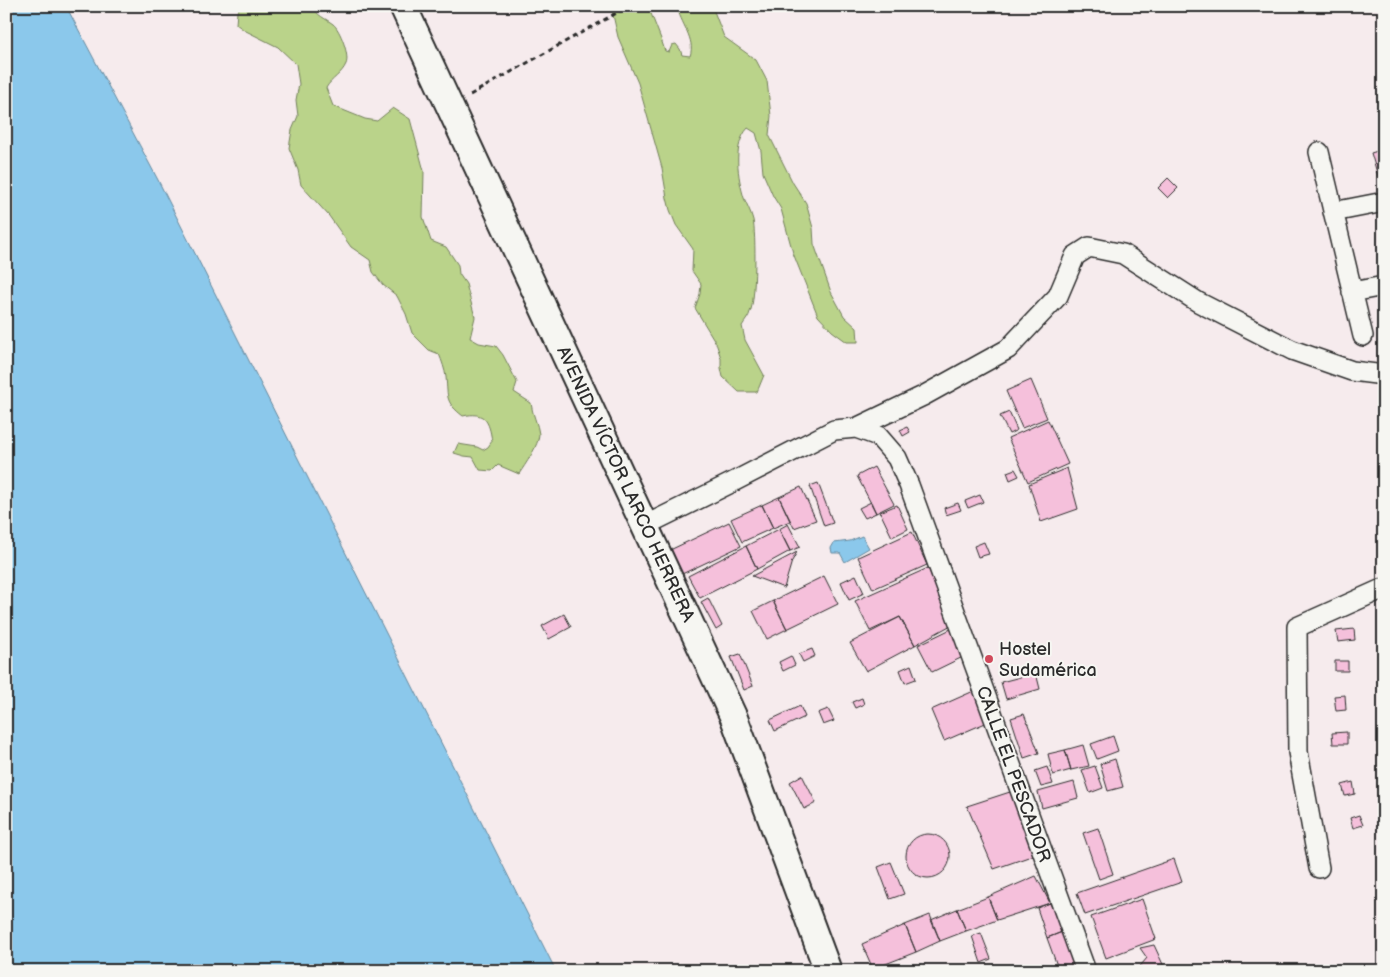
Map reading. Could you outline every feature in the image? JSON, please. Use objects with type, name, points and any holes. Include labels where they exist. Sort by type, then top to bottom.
[{"type":"main road","name":"AVENIDA VÍCTOR LARCO HERRERA","points":[[403,6],[646,525],[734,718],[828,971]]},
{"type":"street","points":[[1319,152],[1363,336]]},
{"type":"street","points":[[1333,212],[1384,202]]},
{"type":"street","points":[[646,525],[834,430],[856,428],[923,396],[1008,349],[1058,296],[1075,256],[1089,247],[1123,254],[1198,302],[1292,350],[1352,371],[1384,375]]},
{"type":"street","points":[[1352,292],[1384,286]]},
{"type":"street","name":"CALLE EL PESCADOR","points":[[856,428],[878,436],[897,458],[909,485],[1086,971]]},
{"type":"street","points":[[1319,868],[1298,752],[1297,627],[1384,588]]},
{"type":"path","points":[[450,106],[629,6]]},
{"type":"green space","points":[[241,6],[312,6],[319,15],[336,27],[347,55],[346,64],[342,71],[326,88],[333,106],[365,119],[377,121],[393,108],[410,119],[424,171],[423,217],[431,241],[446,247],[458,265],[459,274],[466,284],[475,317],[470,338],[479,343],[496,346],[503,355],[517,382],[514,392],[531,403],[539,434],[537,444],[519,474],[498,465],[492,471],[480,470],[473,457],[454,453],[458,444],[477,447],[483,450],[488,447],[492,441],[487,423],[481,416],[463,416],[453,407],[448,399],[446,374],[439,354],[429,350],[412,333],[406,314],[397,296],[383,285],[373,272],[370,260],[351,247],[329,216],[301,185],[298,170],[289,148],[292,130],[298,116],[296,100],[299,84],[296,64],[278,47],[236,24],[237,12]]},
{"type":"green space","points":[[611,6],[648,6],[665,51],[669,52],[672,45],[676,44],[682,55],[690,56],[691,43],[677,6],[712,6],[724,37],[756,60],[767,81],[771,116],[769,135],[793,183],[806,203],[813,228],[814,244],[831,292],[844,316],[857,328],[858,342],[847,342],[832,331],[818,316],[793,253],[781,209],[763,173],[761,151],[756,133],[748,128],[740,143],[738,172],[744,198],[753,220],[755,267],[752,305],[749,316],[742,326],[745,340],[764,375],[757,392],[739,392],[723,377],[721,358],[716,343],[695,308],[701,284],[692,271],[693,249],[676,225],[670,210],[662,168],[638,83],[618,37]]},
{"type":"water","points":[[6,6],[66,6],[158,180],[556,971],[6,971]]},
{"type":"water","points":[[862,536],[869,548],[845,562],[840,553],[832,553],[831,548],[834,543],[850,541]]},
{"type":"building","points":[[1384,149],[1384,174],[1378,176],[1371,153]]},
{"type":"building","points":[[1168,178],[1178,188],[1168,198],[1158,188]]},
{"type":"building","points":[[1031,380],[1047,418],[1022,428],[1006,391]]},
{"type":"building","points":[[1009,412],[1017,430],[1009,434],[1000,416]]},
{"type":"building","points":[[1048,420],[1068,464],[1028,482],[1008,438]]},
{"type":"building","points":[[907,427],[910,432],[903,436],[900,430]]},
{"type":"building","points":[[874,467],[894,504],[876,513],[857,476]]},
{"type":"building","points":[[1067,468],[1078,509],[1041,522],[1029,484]]},
{"type":"building","points":[[1015,469],[1019,476],[1010,480],[1007,472]]},
{"type":"building","points":[[818,483],[833,523],[824,526],[810,486]]},
{"type":"building","points":[[801,487],[816,520],[794,528],[779,497]]},
{"type":"building","points":[[980,495],[983,502],[968,508],[965,501]]},
{"type":"building","points":[[779,497],[790,521],[773,528],[762,505]]},
{"type":"building","points":[[871,502],[876,513],[865,518],[859,508]]},
{"type":"building","points":[[958,503],[961,510],[946,515],[944,508]]},
{"type":"building","points":[[762,505],[773,528],[742,542],[731,519]]},
{"type":"building","points":[[897,505],[908,529],[892,537],[880,512]]},
{"type":"building","points":[[729,522],[741,546],[682,574],[670,550]]},
{"type":"building","points":[[788,524],[800,547],[790,551],[779,529]]},
{"type":"building","points":[[779,529],[790,551],[757,569],[746,546]]},
{"type":"building","points":[[912,532],[927,565],[873,589],[858,557]]},
{"type":"building","points":[[984,542],[989,554],[978,557],[974,546]]},
{"type":"building","points":[[746,546],[757,569],[700,598],[688,576]]},
{"type":"building","points":[[797,552],[792,561],[784,588],[752,576]]},
{"type":"building","points":[[928,568],[953,624],[915,645],[900,617],[870,631],[855,601]]},
{"type":"building","points":[[856,575],[864,593],[849,600],[841,582]]},
{"type":"building","points":[[824,576],[838,604],[787,629],[773,601]]},
{"type":"building","points":[[708,598],[722,626],[716,630],[701,602]]},
{"type":"building","points":[[773,601],[787,629],[767,639],[753,611]]},
{"type":"building","points":[[564,614],[571,627],[549,639],[542,626]]},
{"type":"building","points":[[900,617],[915,645],[866,671],[850,643]]},
{"type":"building","points":[[955,627],[969,654],[932,672],[918,645]]},
{"type":"building","points":[[1354,629],[1355,640],[1338,642],[1336,631]]},
{"type":"building","points":[[812,649],[815,656],[803,662],[799,654]]},
{"type":"building","points":[[740,654],[753,686],[744,690],[731,657]]},
{"type":"building","points":[[791,656],[795,665],[783,671],[779,662]]},
{"type":"building","points":[[1335,661],[1348,661],[1348,671],[1335,671]]},
{"type":"building","points":[[911,665],[916,679],[905,683],[900,670]]},
{"type":"building","points":[[1036,673],[1040,689],[1006,699],[1001,682]]},
{"type":"building","points":[[976,690],[990,721],[944,741],[931,710]]},
{"type":"building","points":[[1345,695],[1346,710],[1336,711],[1334,696]]},
{"type":"building","points":[[862,698],[864,704],[855,708],[852,702]]},
{"type":"building","points":[[800,706],[805,717],[775,731],[770,720]]},
{"type":"building","points":[[828,709],[834,721],[823,725],[818,713]]},
{"type":"building","points":[[1024,714],[1039,753],[1024,758],[1011,718]]},
{"type":"building","points":[[1347,732],[1347,744],[1333,744],[1332,733]]},
{"type":"building","points":[[1113,736],[1118,751],[1097,759],[1091,744]]},
{"type":"building","points":[[1083,745],[1089,766],[1071,770],[1065,750]]},
{"type":"building","points":[[1065,750],[1071,770],[1053,775],[1048,754]]},
{"type":"building","points":[[1115,759],[1123,787],[1108,791],[1100,764]]},
{"type":"building","points":[[1095,766],[1103,788],[1090,793],[1082,770]]},
{"type":"building","points":[[1047,767],[1053,784],[1041,787],[1035,771]]},
{"type":"building","points":[[802,775],[816,803],[804,809],[790,782]]},
{"type":"building","points":[[1074,782],[1078,798],[1042,808],[1038,792]]},
{"type":"building","points":[[1353,782],[1355,794],[1345,796],[1342,785]]},
{"type":"building","points":[[1013,791],[1037,854],[994,869],[967,806]]},
{"type":"building","points":[[1359,815],[1363,825],[1353,828],[1350,818]]},
{"type":"building","points":[[1098,828],[1113,874],[1099,879],[1083,833]]},
{"type":"building","points":[[928,834],[940,838],[946,844],[950,856],[946,868],[940,874],[928,878],[916,874],[910,868],[906,856],[910,844],[916,838]]},
{"type":"building","points":[[1174,859],[1182,882],[1085,915],[1077,893]]},
{"type":"building","points":[[891,862],[904,894],[890,899],[878,867]]},
{"type":"building","points":[[1036,876],[1050,903],[997,920],[988,897]]},
{"type":"building","points":[[988,897],[997,920],[966,931],[957,909]]},
{"type":"building","points":[[1142,899],[1156,939],[1106,958],[1091,917]]},
{"type":"building","points":[[1050,903],[1062,932],[1047,938],[1037,908]]},
{"type":"building","points":[[957,909],[966,931],[940,941],[931,920]]},
{"type":"building","points":[[930,915],[940,941],[916,952],[905,925]]},
{"type":"building","points":[[905,925],[916,952],[873,969],[862,944]]},
{"type":"building","points":[[1062,932],[1076,967],[1067,971],[1059,971],[1047,938]]},
{"type":"building","points":[[981,933],[991,959],[981,963],[972,936]]},
{"type":"building","points":[[1154,945],[1166,971],[1136,971],[1147,958],[1140,948]]},
{"type":"building","points":[[895,965],[897,971],[884,971],[883,968]]},
{"type":"place","name":"Hostel Sudamérica","points":[[989,659]]}]
